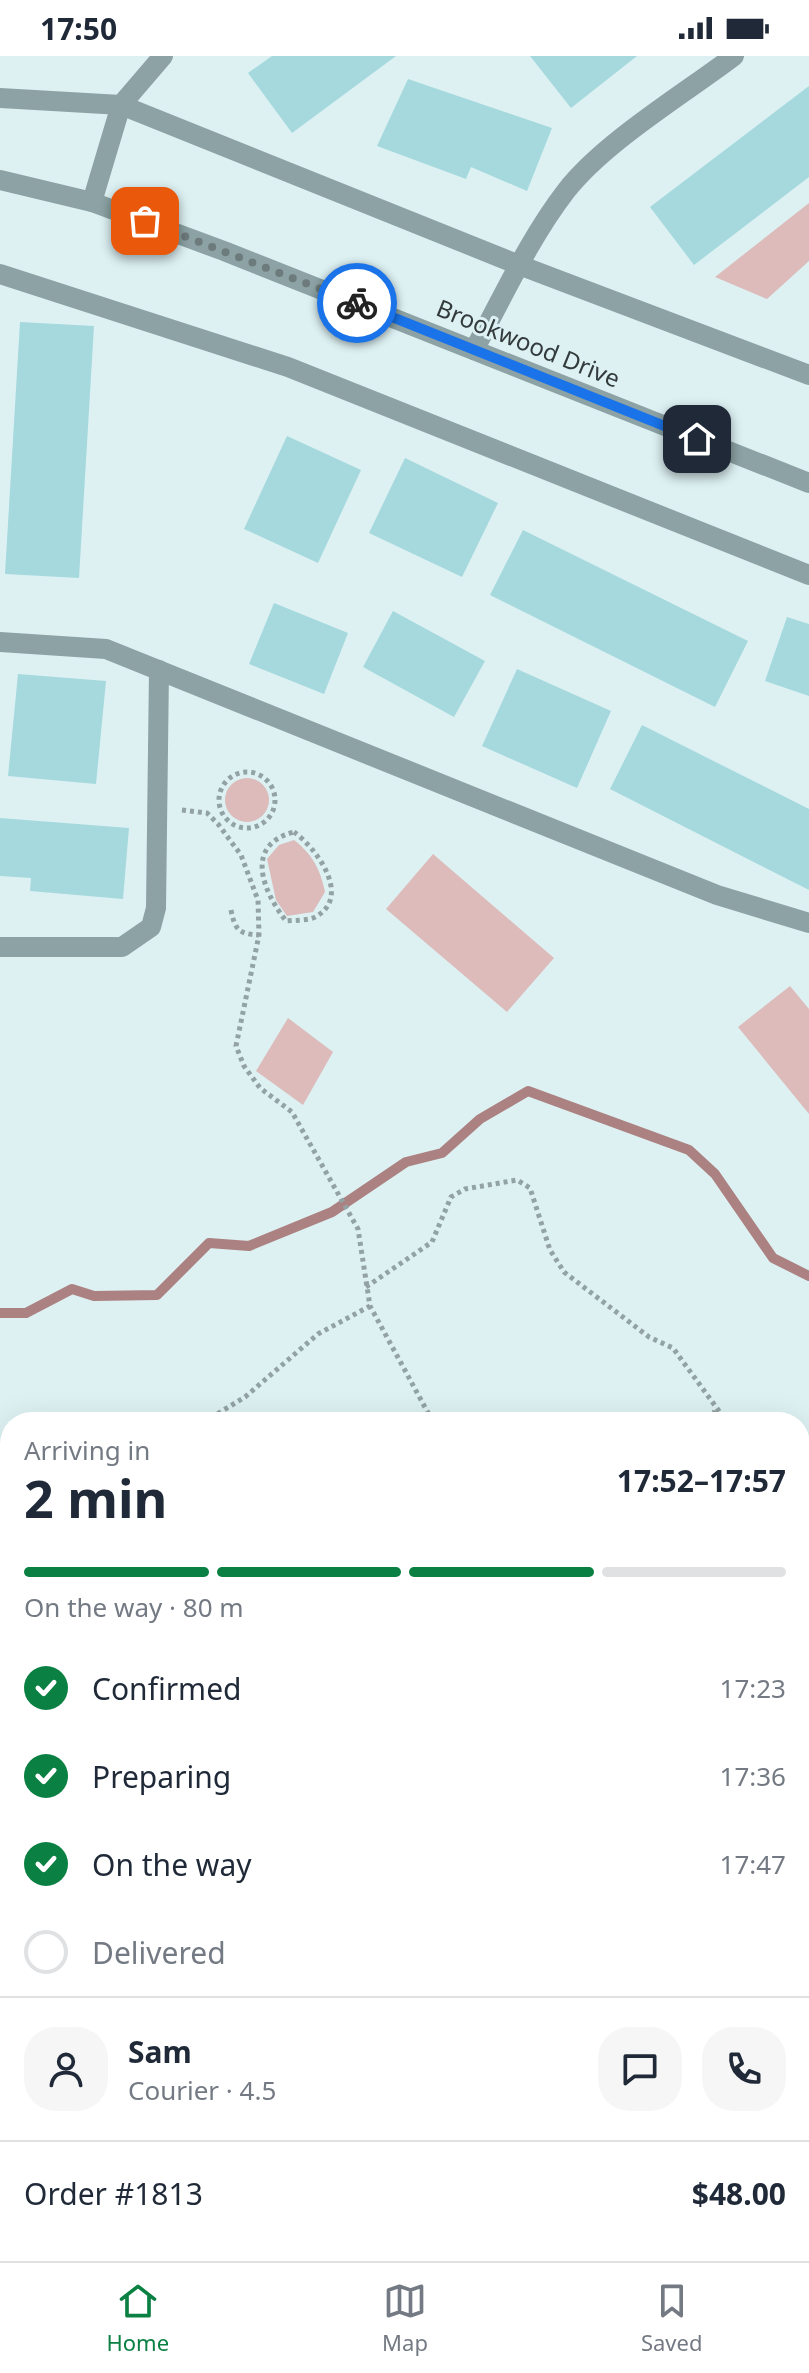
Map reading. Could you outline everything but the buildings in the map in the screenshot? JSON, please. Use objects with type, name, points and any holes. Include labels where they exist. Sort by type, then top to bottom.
[{"type":"street","points":[[92,202],[121,105],[163,56]]},
{"type":"street","points":[[474,350],[519,265],[567,189],[610,149],[734,56]]},
{"type":"street","points":[[0,98],[121,105],[519,265],[809,375]]},
{"type":"street","name":"Brookwood Drive","points":[[0,180],[92,202],[809,483]]},
{"type":"street","points":[[0,274],[288,367],[809,575]]},
{"type":"street","points":[[0,642],[106,649],[717,895],[809,923]]},
{"type":"street","points":[[0,947],[122,947],[151,927],[156,908],[159,670]]},
{"type":"path","points":[[243,772],[258,773],[270,782],[276,796],[274,811],[265,823],[251,829],[237,827],[225,818],[219,805],[220,790],[229,778],[243,772]]},
{"type":"path","points":[[157,807],[207,813],[241,855],[252,879],[258,900],[259,935],[236,1046],[244,1066],[260,1088],[292,1112],[358,1229],[370,1306],[428,1412]]},
{"type":"path","points":[[294,832],[312,845],[326,867],[331,893],[326,908],[316,917],[286,921],[272,903],[263,872],[263,854],[276,837],[294,832]]},
{"type":"path","points":[[231,910],[234,927],[243,934],[259,935]]},
{"type":"path","points":[[366,1287],[432,1242],[451,1197],[465,1189],[517,1180],[530,1188],[550,1250],[564,1272],[649,1337],[673,1348],[693,1370],[715,1410]]},
{"type":"path","points":[[220,1412],[245,1397],[318,1334],[370,1306]]},
{"type":"shaded area","points":[[809,203],[809,261],[767,299],[715,277]]},
{"type":"shaded area","points":[[247,778],[263,784],[269,800],[263,816],[247,822],[231,816],[225,800],[231,784]]},
{"type":"shaded area","points":[[294,840],[315,863],[325,892],[313,912],[287,916],[276,900],[267,859],[279,845]]},
{"type":"shaded area","points":[[433,854],[554,958],[507,1012],[386,909]]},
{"type":"shaded area","points":[[790,986],[809,1009],[809,1114],[738,1027]]},
{"type":"shaded area","points":[[288,1018],[333,1052],[303,1105],[256,1071]]},
{"type":"waterway","points":[[0,1313],[26,1313],[72,1289],[94,1296],[157,1295],[209,1243],[249,1246],[332,1212],[406,1162],[442,1153],[480,1119],[528,1091],[689,1150],[715,1174],[773,1258],[809,1276]]},
{"type":"way so far","points":[[145,221],[357,303]]},
{"type":"route","points":[[357,303],[697,439]]}]
